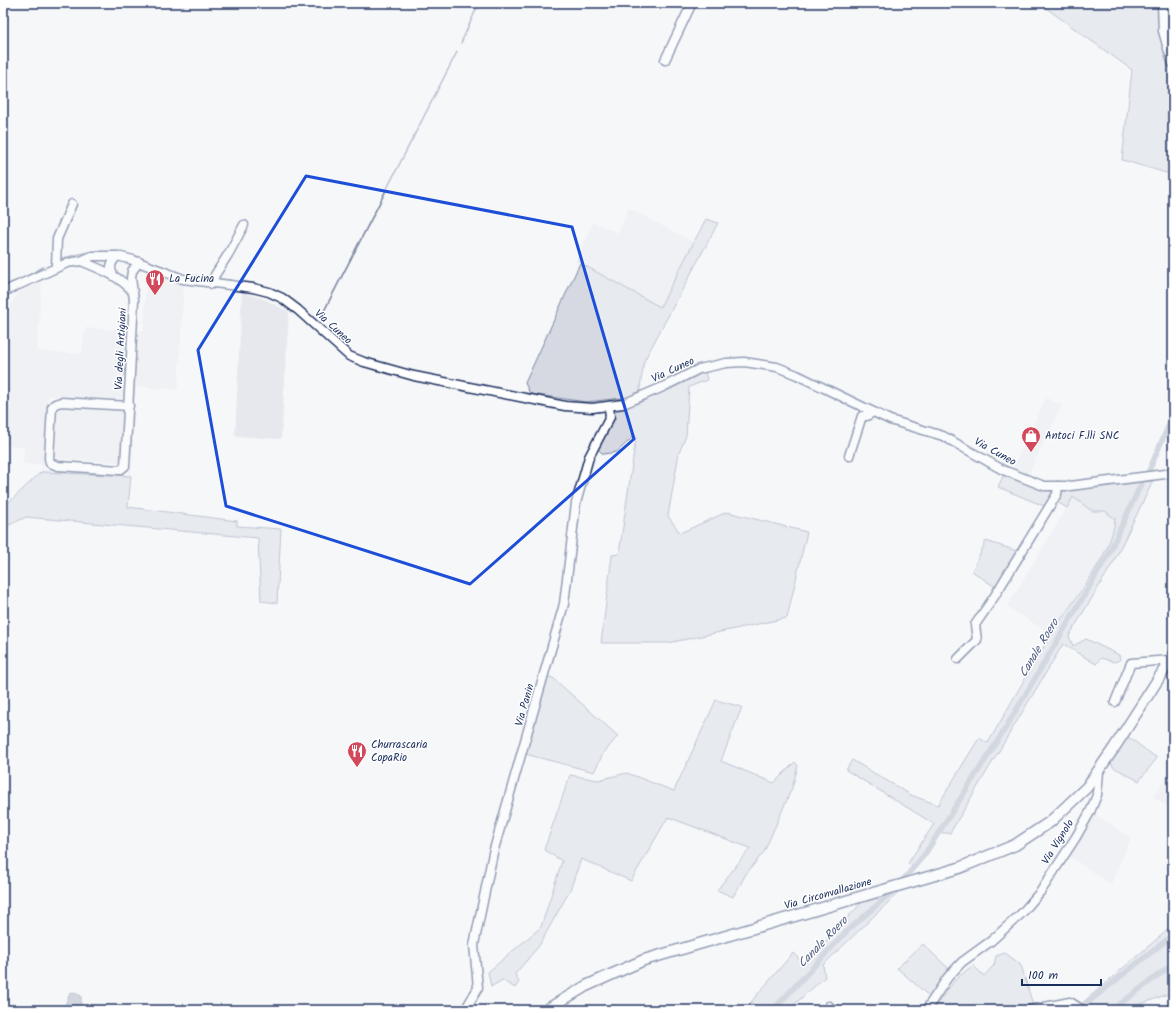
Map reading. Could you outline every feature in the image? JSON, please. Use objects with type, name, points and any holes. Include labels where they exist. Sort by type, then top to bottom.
[{"type":"main road","points":[[1163,3],[1164,31],[1173,62]]},
{"type":"main road","name":"Via Vignolo","points":[[1099,772],[1172,658]]},
{"type":"main road","name":"Via Circonvallazione","points":[[546,1010],[586,986],[644,960],[959,868],[997,854],[1015,846],[1050,822],[1079,795],[1099,772]]},
{"type":"street","points":[[665,60],[692,3]]},
{"type":"street","points":[[56,267],[57,239],[72,204]]},
{"type":"street","points":[[212,284],[215,275],[244,225]]},
{"type":"street","name":"Via Cuneo","points":[[3,292],[56,267],[81,261],[92,256],[117,256],[139,262],[183,279],[212,284],[253,288],[282,298],[298,310],[349,356],[400,374],[565,406],[592,408],[623,404],[641,397],[699,368],[726,363],[744,362],[777,367],[790,372],[904,426],[943,436],[1012,474],[1044,486],[1058,486],[1173,473]]},
{"type":"street","points":[[117,256],[111,263],[110,270],[115,277],[132,273],[139,262]]},
{"type":"street","name":"Via degli Artigiani","points":[[81,261],[115,277],[127,285],[133,292]]},
{"type":"street","name":"Via degli Artigiani","points":[[129,406],[61,402],[55,404],[52,408],[50,463],[58,466],[122,468],[125,466],[129,406],[134,300],[132,273]]},
{"type":"street","points":[[849,456],[862,416],[860,406]]},
{"type":"street","name":"Via Panin","points":[[464,1010],[478,988],[474,945],[493,853],[564,604],[576,503],[589,458],[610,417],[609,407]]},
{"type":"street","points":[[862,416],[868,416],[873,412]]},
{"type":"street","points":[[958,659],[977,640],[974,625],[994,597],[1057,494],[1058,486]]},
{"type":"street","name":"Via Vignolo","points":[[1115,702],[1131,663],[1172,658]]},
{"type":"street","name":"Via Vignolo","points":[[926,1010],[944,983],[962,962],[991,941],[1022,913],[1041,891],[1076,837],[1090,812],[1097,795],[1099,772]]},
{"type":"street","points":[[1029,1010],[1070,1002],[1079,1008]]},
{"type":"highlighted area","points":[[306,176],[572,227],[634,439],[470,584],[226,506],[198,350]]},
{"type":"shaded area","points":[[1039,3],[1173,3],[1173,221],[1170,174],[1122,160],[1132,70]]},
{"type":"shaded area","points":[[629,208],[695,243],[660,307],[576,261],[593,222],[618,233]]},
{"type":"shaded area","points":[[706,219],[718,223],[644,361],[640,388],[642,401],[705,371],[707,380],[689,387],[686,436],[679,453],[668,516],[680,533],[727,512],[807,532],[787,618],[668,643],[601,643],[612,555],[619,554],[636,437],[634,436],[617,452],[603,454],[597,448],[608,429],[614,410],[622,408],[622,398],[586,402],[530,394],[525,383],[580,263],[660,307]]},
{"type":"shaded area","points":[[146,272],[184,282],[178,389],[136,387],[131,476],[41,472],[42,465],[23,464],[24,447],[3,445],[3,395],[11,305],[18,293],[42,281],[37,351],[82,354],[85,328],[144,331]],"holes":[[[136,333],[129,474],[43,470],[48,396],[127,399]]]},
{"type":"shaded area","points":[[242,292],[266,300],[289,312],[281,439],[235,436]]},
{"type":"shaded area","points":[[1046,398],[1062,405],[1028,475],[1012,469]]},
{"type":"shaded area","points":[[61,407],[124,412],[122,460],[119,462],[59,459],[55,456],[58,410]]},
{"type":"shaded area","points":[[41,472],[131,476],[128,507],[237,521],[237,526],[281,529],[277,603],[261,601],[258,538],[26,517],[3,528],[3,508]]},
{"type":"shaded area","points":[[1004,474],[1053,492],[1153,481],[1113,563],[1069,636],[1073,646],[1086,639],[1119,655],[1120,660],[1114,662],[1101,658],[1096,664],[1063,644],[950,833],[940,833],[927,855],[915,868],[908,863],[934,824],[846,770],[852,760],[911,795],[938,805],[979,738],[988,743],[1059,622],[1099,563],[1107,548],[1112,533],[1115,519],[1105,511],[1092,511],[1073,497],[1067,508],[1057,502],[1044,506],[998,487]]},
{"type":"shaded area","points":[[1073,497],[1092,511],[1105,511],[1115,519],[1114,533],[1096,566],[1051,634],[1007,607]]},
{"type":"shaded area","points":[[986,541],[1017,551],[995,587],[972,571]]},
{"type":"shaded area","points":[[548,677],[553,678],[618,736],[603,754],[594,772],[525,754]]},
{"type":"shaded area","points":[[716,700],[742,707],[721,761],[774,783],[795,762],[798,766],[792,788],[764,852],[746,874],[733,897],[717,890],[750,848],[668,817],[631,881],[581,859],[570,890],[539,946],[515,974],[519,982],[515,988],[502,980],[491,987],[488,972],[541,927],[562,861],[544,850],[570,775],[598,780],[627,773],[674,791]]},
{"type":"shaded area","points":[[1127,736],[1157,758],[1139,781],[1113,767],[1110,761]]},
{"type":"shaded area","points":[[1170,771],[1173,773],[1173,810],[1153,797]]},
{"type":"shaded area","points":[[1094,813],[1131,838],[1111,884],[1067,855]]},
{"type":"shaded area","points":[[898,893],[823,965],[825,977],[788,1010],[760,1010],[751,1002],[793,953],[804,964],[863,901]]},
{"type":"shaded area","points":[[1173,924],[1173,992],[1139,1005],[1133,1010],[1074,1010],[1164,933]]},
{"type":"shaded area","points":[[923,944],[948,968],[930,997],[897,968]]},
{"type":"shaded area","points":[[1005,953],[1019,963],[1022,968],[1033,1005],[1014,1010],[936,1010],[934,1008],[955,980],[973,965],[984,976],[994,965],[996,956]]},
{"type":"water","points":[[74,992],[81,996],[81,1010],[63,1010],[70,993]]},
{"type":"waterway","points":[[461,43],[479,3]]},
{"type":"waterway","points":[[323,313],[457,52]]},
{"type":"waterway","points":[[59,259],[88,252],[108,252]]},
{"type":"waterway","points":[[22,279],[43,267]]},
{"type":"waterway","points":[[216,279],[231,280]]},
{"type":"waterway","points":[[10,283],[16,281]]},
{"type":"waterway","name":"Canale Roero","points":[[903,880],[925,854],[1005,729],[1108,555],[1143,480],[1148,473],[1173,415]]},
{"type":"waterway","name":"Canale Roero","points":[[773,1010],[847,931],[892,892]]},
{"type":"waterway","points":[[1078,1010],[1173,935]]},
{"type":"waterway","points":[[1112,1010],[1173,964]]},
{"type":"place","name":"La Fucina","points":[[155,296]]},
{"type":"place","name":"Antoci F.lli SNC","points":[[1031,453]]},
{"type":"place","name":"Churrascaria CopaRio","points":[[357,768]]}]
